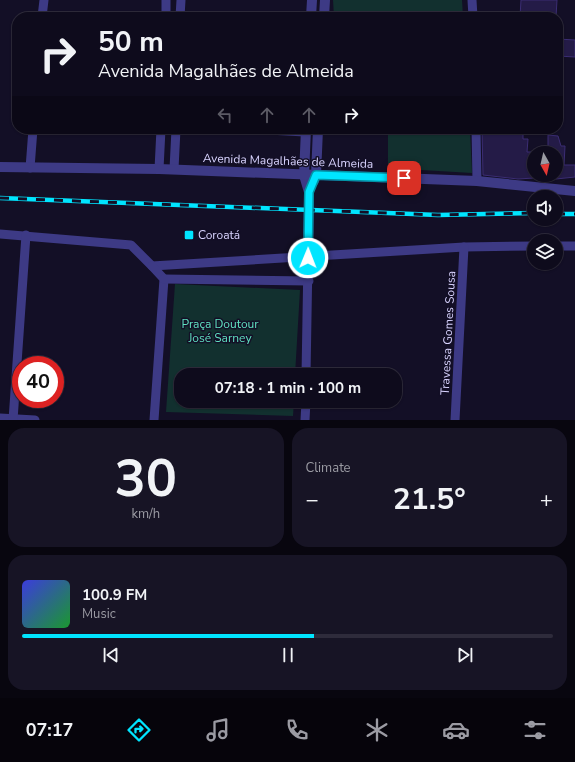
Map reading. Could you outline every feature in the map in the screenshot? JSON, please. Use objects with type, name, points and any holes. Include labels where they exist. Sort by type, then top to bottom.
[{"type":"street","points":[[43,12],[44,0]]},
{"type":"street","points":[[166,0],[166,12]]},
{"type":"street","points":[[180,12],[181,0]]},
{"type":"street","points":[[311,12],[312,0]]},
{"type":"street","points":[[324,12],[325,0]]},
{"type":"street","points":[[472,0],[473,12]]},
{"type":"street","points":[[30,168],[33,134]]},
{"type":"street","points":[[159,169],[161,134]]},
{"type":"street","points":[[174,170],[176,134]]},
{"type":"street","points":[[306,134],[304,175],[309,192],[309,281],[306,368]]},
{"type":"street","points":[[309,192],[316,175],[318,134]]},
{"type":"street","points":[[476,134],[477,181]]},
{"type":"street","points":[[0,158],[12,167]]},
{"type":"street","name":"Avenida Magalhães de Almeida","points":[[0,167],[159,169],[477,181],[575,191]]},
{"type":"street","points":[[0,234],[130,244],[164,279],[309,281]]},
{"type":"street","points":[[13,419],[26,235]]},
{"type":"street","points":[[152,266],[308,258],[464,247],[527,246]]},
{"type":"street","points":[[563,246],[575,246]]},
{"type":"street","name":"Travessa Gomes Sousa","points":[[455,420],[464,247]]},
{"type":"street","points":[[154,420],[164,279]]},
{"type":"street","points":[[305,420],[306,408]]},
{"type":"street","points":[[0,418],[35,420]]},
{"type":"green space","points":[[333,0],[462,0],[463,12],[334,12]]},
{"type":"green space","points":[[388,134],[470,134],[472,173],[388,168]]},
{"type":"green space","name":"Praça Doutour José Sarney","points":[[175,284],[300,290],[295,368],[174,368],[174,408],[294,408],[293,416],[166,412]]},
{"type":"building","points":[[521,0],[557,0],[556,12],[520,12]]},
{"type":"building","points":[[563,39],[575,40],[575,57],[563,56]]},
{"type":"building","points":[[482,134],[523,134],[523,139],[528,139],[527,178],[518,179],[483,175]]},
{"type":"building","points":[[548,135],[558,136],[561,146],[548,146]]},
{"type":"building","points":[[563,146],[565,146],[564,165],[575,165],[575,177],[563,178]]},
{"type":"railway","points":[[0,198],[438,215],[527,213]]},
{"type":"railway","points":[[563,214],[575,214]]},
{"type":"place","name":"Coroatá","points":[[189,235]]},
{"type":"route","points":[[308,258],[309,192],[316,175],[404,178]]}]
